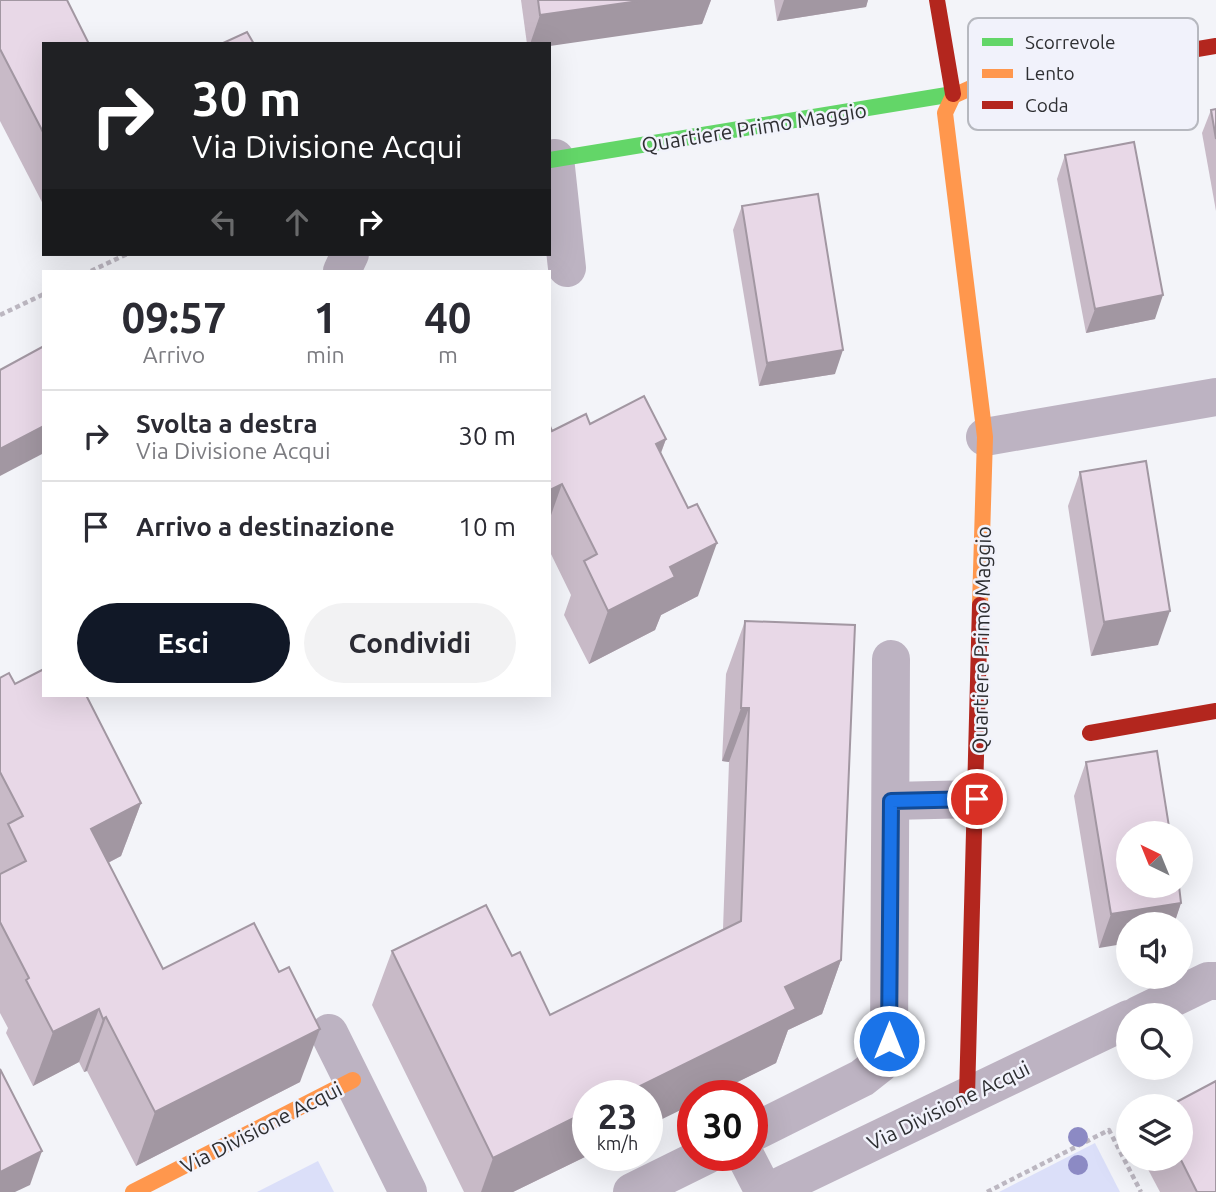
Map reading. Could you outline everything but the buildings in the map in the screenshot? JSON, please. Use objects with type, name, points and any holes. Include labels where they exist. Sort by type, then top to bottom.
[{"type":"street","name":"Quartiere Primo Maggio","points":[[937,0],[953,96],[945,113],[985,436],[967,1096]]},
{"type":"street","name":"Quartiere Primo Maggio","points":[[1198,49],[1216,46]]},
{"type":"street","name":"Quartiere Primo Maggio","points":[[568,268],[552,159],[953,96],[968,89]]},
{"type":"street","points":[[985,436],[1216,397]]},
{"type":"street","points":[[768,1125],[862,1078],[881,1063],[889,1041],[891,659]]},
{"type":"street","points":[[1090,733],[1216,712]]},
{"type":"street","points":[[891,801],[977,799]]},
{"type":"street","points":[[1163,1003],[1208,981],[1216,981]]},
{"type":"street","name":"Via Divisione Acqui","points":[[754,1171],[766,1192],[1116,1025]]},
{"type":"street","name":"Via Divisione Acqui","points":[[329,1032],[408,1192]]},
{"type":"street","name":"Via Divisione Acqui","points":[[132,1192],[353,1080]]},
{"type":"street","points":[[632,1192],[677,1170]]},
{"type":"path","points":[[93,270],[123,256]]},
{"type":"path","points":[[0,315],[42,295]]},
{"type":"path","points":[[987,1192],[1110,1130],[1141,1192]]},
{"type":"shaded area","points":[[1095,1143],[1120,1192],[999,1192]]},
{"type":"shaded area","points":[[318,1161],[334,1192],[257,1192]]},
{"type":"traffic: fast","points":[[551,160],[953,94]]},
{"type":"traffic: slow","points":[[968,89],[953,96],[945,113],[985,437],[980,605]]},
{"type":"traffic: slow","points":[[133,1192],[353,1080]]},
{"type":"traffic: jam","points":[[937,0],[953,94]]},
{"type":"traffic: jam","points":[[1198,49],[1216,46]]},
{"type":"traffic: jam","points":[[967,1096],[980,605]]},
{"type":"traffic: jam","points":[[1090,733],[1216,711]]},
{"type":"route","points":[[889,1041],[891,801],[977,799]]}]
